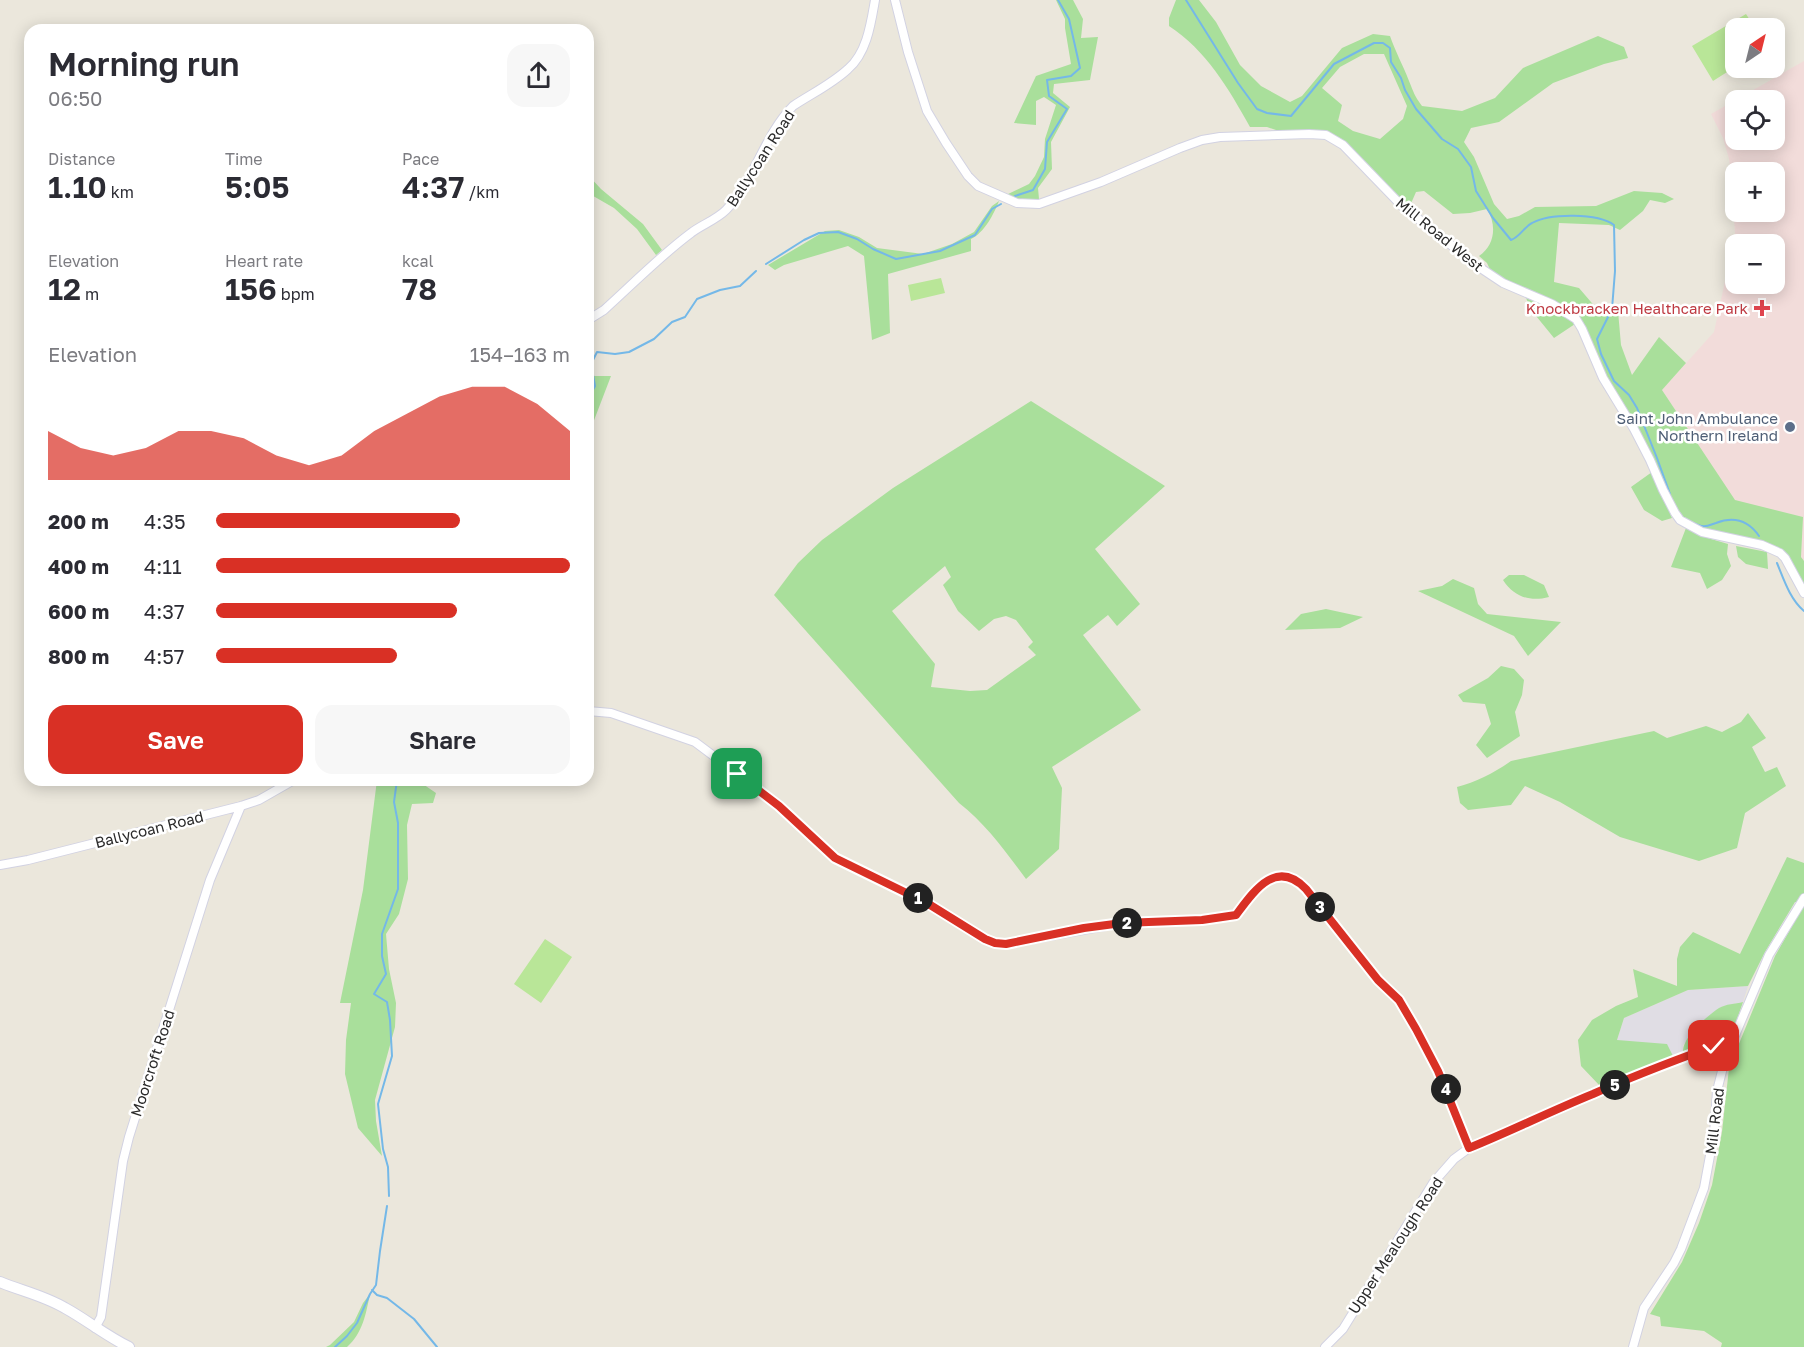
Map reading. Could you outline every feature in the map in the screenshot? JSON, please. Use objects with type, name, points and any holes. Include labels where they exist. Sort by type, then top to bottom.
[{"type":"street","name":"Ballycoan Road","points":[[594,316],[604,310],[690,233],[724,212],[748,181],[787,112],[849,69],[856,60],[866,40],[875,0]]},
{"type":"street","name":"Mill Road West","points":[[896,0],[908,52],[927,111],[946,143],[968,176],[978,186],[1017,203],[1039,204],[1101,182],[1202,140],[1220,137],[1309,134],[1326,135],[1343,145],[1401,205],[1479,267],[1503,283],[1552,303],[1576,319],[1603,378],[1634,429],[1680,520],[1702,532],[1762,545],[1780,553],[1804,593]]},
{"type":"street","points":[[594,711],[611,712],[694,742],[779,806],[835,858],[901,889],[995,943],[1006,944],[1084,928],[1122,923],[1202,920],[1236,915],[1257,888],[1267,880],[1280,876],[1293,879],[1306,889],[1378,980],[1399,1000],[1438,1071],[1469,1148]]},
{"type":"street","name":"Ballycoan Road","points":[[0,865],[28,860],[241,806],[259,800],[284,786]]},
{"type":"street","name":"Moorcroft Road","points":[[95,1328],[101,1317],[123,1161],[129,1137],[210,880],[241,806]]},
{"type":"street","name":"Mill Road","points":[[1634,1347],[1644,1308],[1681,1249],[1704,1188],[1714,1134],[1719,1082],[1731,1045],[1769,955],[1804,898]]},
{"type":"street","name":"Upper Mealough Road","points":[[1325,1347],[1343,1329],[1433,1183],[1454,1159],[1469,1148],[1677,1059],[1714,1046],[1731,1045]]},
{"type":"street","points":[[0,1282],[46,1298],[66,1308],[112,1343],[129,1347]]},
{"type":"shaded area","name":"Knockbracken Healthcare Park","points":[[1804,61],[1804,561],[1801,557],[1803,517],[1735,501],[1662,390],[1714,332],[1725,281],[1725,294],[1785,294],[1785,234],[1735,234],[1734,222],[1785,222],[1785,162],[1729,162],[1726,150],[1785,150],[1785,90],[1753,90],[1774,78],[1785,78],[1785,72]]},
{"type":"shaded area","name":"Knockbracken Healthcare Park","points":[[1725,106],[1725,145],[1711,114]]},
{"type":"shaded area","points":[[1748,986],[1743,1002],[1721,1007],[1683,1045],[1683,1052],[1673,1056],[1617,1040],[1624,1018],[1688,990]]},
{"type":"green space","points":[[1056,0],[1073,0],[1083,19],[1081,38],[1098,37],[1090,80],[1054,84],[1053,93],[1070,107],[1051,142],[1052,169],[1038,188],[1039,199],[1020,199],[1006,195],[1029,184],[1035,176],[1044,157],[1045,139],[1056,105],[1044,97],[1036,101],[1036,125],[1014,123],[1036,76],[1071,64],[1065,19]]},
{"type":"green space","points":[[1176,0],[1199,0],[1216,22],[1240,65],[1261,86],[1290,102],[1302,96],[1342,48],[1373,34],[1390,36],[1414,94],[1422,106],[1462,111],[1495,98],[1523,68],[1598,36],[1624,47],[1628,58],[1604,64],[1553,83],[1499,122],[1471,128],[1464,142],[1474,157],[1494,204],[1507,219],[1519,216],[1535,207],[1596,206],[1634,191],[1662,193],[1674,199],[1665,203],[1650,200],[1643,211],[1620,230],[1609,225],[1559,223],[1554,282],[1579,288],[1597,309],[1618,311],[1621,345],[1632,375],[1659,337],[1686,363],[1662,390],[1735,500],[1803,517],[1801,557],[1804,561],[1804,589],[1776,548],[1713,535],[1679,518],[1607,379],[1579,318],[1492,274],[1487,263],[1479,256],[1488,246],[1493,234],[1492,222],[1487,209],[1453,214],[1424,191],[1416,192],[1409,208],[1328,133],[1282,132],[1267,127],[1250,127],[1216,71],[1194,47],[1169,26],[1169,18]],"holes":[[[1364,54],[1384,54],[1407,106],[1403,119],[1380,139],[1353,131],[1338,121],[1342,105],[1322,88],[1340,67]]]},
{"type":"green space","points":[[1725,26],[1725,73],[1713,81],[1692,46]]},
{"type":"green space","points":[[594,181],[643,224],[662,250],[656,255],[637,229],[614,208],[594,196]]},
{"type":"green space","points":[[999,201],[984,228],[971,239],[971,251],[888,274],[890,333],[872,340],[864,256],[848,246],[784,265],[775,270],[768,265],[825,231],[839,230],[859,237],[877,248],[923,254],[952,244],[974,232],[992,206]]},
{"type":"green space","points":[[941,278],[945,293],[911,301],[908,285]]},
{"type":"green space","points":[[1526,298],[1546,305],[1575,324],[1554,338],[1532,311]]},
{"type":"green space","points":[[594,376],[611,376],[594,420]]},
{"type":"green space","points":[[1031,401],[1165,486],[1095,549],[1140,604],[1117,626],[1108,615],[1083,635],[1141,710],[1052,767],[1062,788],[1059,849],[1026,879],[987,829],[959,803],[774,595],[798,563],[822,540],[893,488]],"holes":[[[945,566],[951,577],[943,585],[958,611],[979,631],[994,619],[1006,616],[1016,620],[1033,642],[1028,647],[1036,655],[987,690],[970,691],[931,687],[935,664],[892,611]]]},
{"type":"green space","points":[[1652,472],[1672,518],[1662,521],[1644,510],[1631,487]]},
{"type":"green space","points":[[1686,528],[1701,536],[1728,544],[1727,554],[1731,566],[1722,580],[1707,589],[1700,573],[1671,567]]},
{"type":"green space","points":[[1736,546],[1767,552],[1768,569],[1746,564],[1738,557]]},
{"type":"green space","points":[[1509,575],[1524,575],[1544,585],[1549,597],[1535,599],[1517,594],[1503,580]]},
{"type":"green space","points":[[1453,579],[1474,588],[1478,604],[1487,614],[1561,622],[1528,656],[1514,636],[1418,591],[1442,586]]},
{"type":"green space","points":[[1326,609],[1363,617],[1340,628],[1285,630],[1301,614]]},
{"type":"green space","points":[[1501,666],[1514,669],[1524,680],[1522,695],[1515,712],[1520,736],[1487,758],[1476,745],[1491,724],[1485,704],[1463,702],[1458,695],[1488,678]]},
{"type":"green space","points":[[1748,713],[1766,738],[1752,747],[1765,772],[1777,767],[1786,786],[1745,813],[1737,848],[1699,861],[1620,837],[1560,802],[1525,786],[1511,805],[1468,810],[1460,803],[1457,787],[1485,777],[1511,761],[1654,731],[1667,738],[1706,726],[1722,732],[1741,722]]},
{"type":"green space","points":[[376,786],[426,786],[436,793],[433,803],[412,804],[407,825],[408,879],[399,914],[386,934],[389,969],[396,1003],[395,1027],[375,1100],[382,1156],[358,1128],[345,1074],[346,1040],[351,1003],[340,1003],[363,890]]},
{"type":"green space","points":[[1787,857],[1804,863],[1804,902],[1795,902],[1748,986],[1688,990],[1624,1018],[1617,1040],[1667,1044],[1673,1056],[1683,1052],[1691,1033],[1719,1008],[1743,1002],[1731,1037],[1600,1086],[1581,1066],[1578,1040],[1592,1020],[1638,997],[1633,969],[1677,986],[1677,959],[1680,947],[1693,932],[1740,954]]},
{"type":"green space","points":[[1804,905],[1804,1347],[1721,1347],[1722,1343],[1704,1331],[1661,1326],[1660,1317],[1650,1314],[1682,1262],[1699,1223],[1712,1185],[1722,1132],[1729,1068],[1775,956]]},
{"type":"green space","points":[[545,939],[572,957],[541,1003],[514,984]]},
{"type":"green space","points":[[370,1294],[357,1335],[347,1347],[326,1347],[354,1322]]},
{"type":"waterway","points":[[1015,196],[1033,190],[1045,169],[1047,142],[1067,109],[1049,96],[1047,80],[1071,76],[1080,68],[1069,19],[1058,0]]},
{"type":"waterway","points":[[1186,0],[1257,109],[1267,113],[1291,116],[1334,64],[1374,43],[1383,43],[1390,48],[1391,62],[1416,109],[1442,139],[1458,149],[1471,167],[1476,191],[1493,218],[1511,240],[1532,223],[1550,217],[1586,216],[1614,225],[1615,271],[1612,309],[1597,339],[1601,354],[1614,381],[1629,395],[1637,408],[1670,494]]},
{"type":"waterway","points":[[766,264],[819,233],[838,232],[896,259],[940,251],[975,235],[992,209],[1001,204]]},
{"type":"waterway","points":[[594,358],[597,352],[615,354],[629,352],[654,339],[672,322],[685,317],[697,299],[720,290],[740,286],[756,271]]},
{"type":"waterway","points":[[594,380],[594,388]]},
{"type":"waterway","points":[[1693,523],[1704,526],[1735,520],[1750,526],[1759,536]]},
{"type":"waterway","points":[[1777,563],[1791,595],[1804,611]]},
{"type":"waterway","points":[[389,1196],[388,1167],[383,1149],[378,1104],[392,1056],[390,1020],[387,1002],[374,994],[386,974],[382,956],[382,934],[398,889],[398,823],[394,802],[396,786]]},
{"type":"waterway","points":[[335,1347],[357,1323],[376,1285],[387,1206]]},
{"type":"waterway","points":[[372,1290],[377,1295],[387,1298],[414,1319],[437,1347]]},
{"type":"place","name":"Knockbracken Healthcare Park","points":[[1762,308]]},
{"type":"place","name":"Saint John Ambulance Northern Ireland","points":[[1790,427]]},
{"type":"route","points":[[737,774],[779,806],[835,858],[901,889],[995,943],[1006,944],[1084,928],[1122,923],[1202,920],[1236,915],[1257,888],[1267,880],[1280,876],[1293,879],[1306,889],[1378,980],[1399,1000],[1438,1071],[1469,1148],[1600,1090],[1714,1046]]}]
